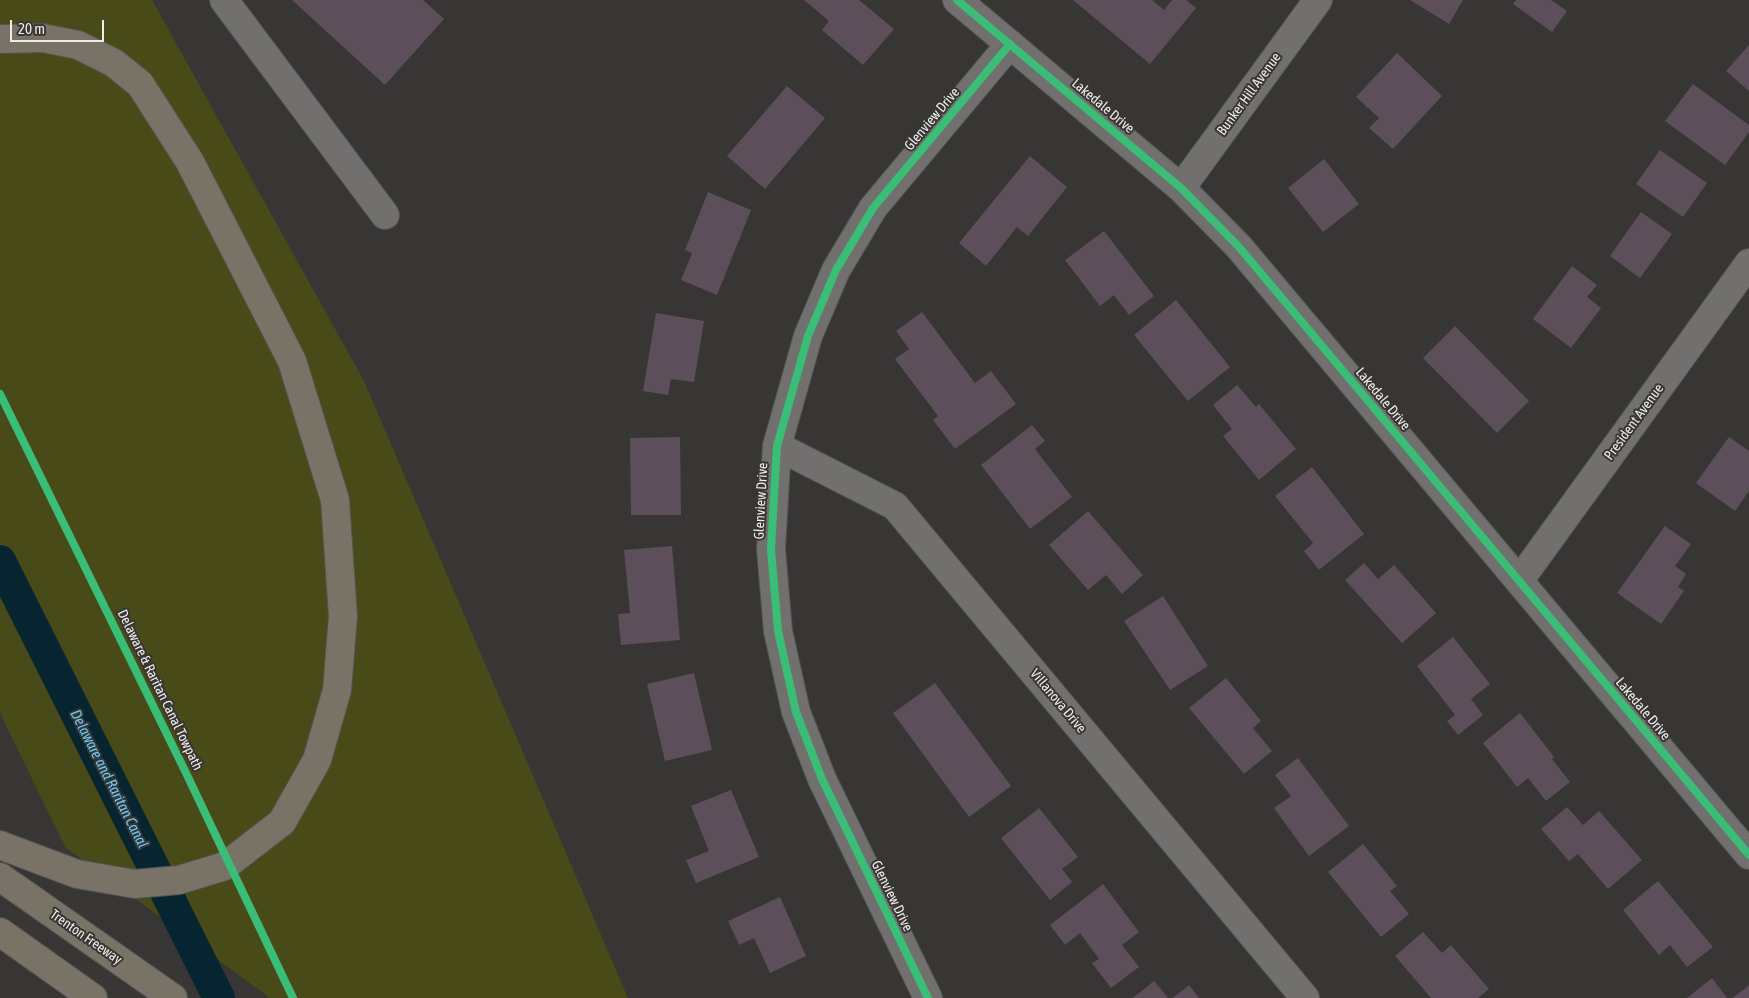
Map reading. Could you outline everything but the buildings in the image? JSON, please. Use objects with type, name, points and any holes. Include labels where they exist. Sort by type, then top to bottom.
[{"type":"highway","points":[[0,39],[43,38],[78,45],[114,63],[140,84],[190,162],[292,361],[335,500],[343,616],[337,690],[317,760],[282,822],[225,866],[180,880],[135,884],[77,874],[0,845]]},
{"type":"highway","name":"Trenton Freeway","points":[[0,877],[173,998]]},
{"type":"highway","points":[[0,932],[93,998]]},
{"type":"street","points":[[224,0],[385,215]]},
{"type":"street","name":"Lakedale Drive","points":[[957,0],[1181,188],[1239,247],[1749,855]]},
{"type":"street","name":"Bunker Hill Avenue","points":[[1181,188],[1318,0]]},
{"type":"street","name":"Glenview Drive","points":[[928,998],[822,779],[796,712],[778,631],[771,549],[777,446],[808,336],[836,270],[874,208],[1010,44]]},
{"type":"street","name":"President Avenue","points":[[1519,581],[1749,263]]},
{"type":"street","name":"Villanova Drive","points":[[777,446],[895,506],[1305,998]]},
{"type":"green space","points":[[0,0],[152,0],[364,381],[628,998],[270,998],[65,847],[0,713]]},
{"type":"waterway","name":"Delaware and Raritan Canal","points":[[0,561],[219,998]]},
{"type":"cycle path","points":[[957,0],[1181,188],[1239,247],[1749,855]]},
{"type":"cycle path","points":[[928,998],[822,779],[796,712],[778,631],[771,549],[777,446],[808,336],[836,270],[873,208],[1010,44]]},
{"type":"cycle path","name":"Delaware & Raritan Canal Towpath","points":[[0,394],[187,775],[293,998]]}]
